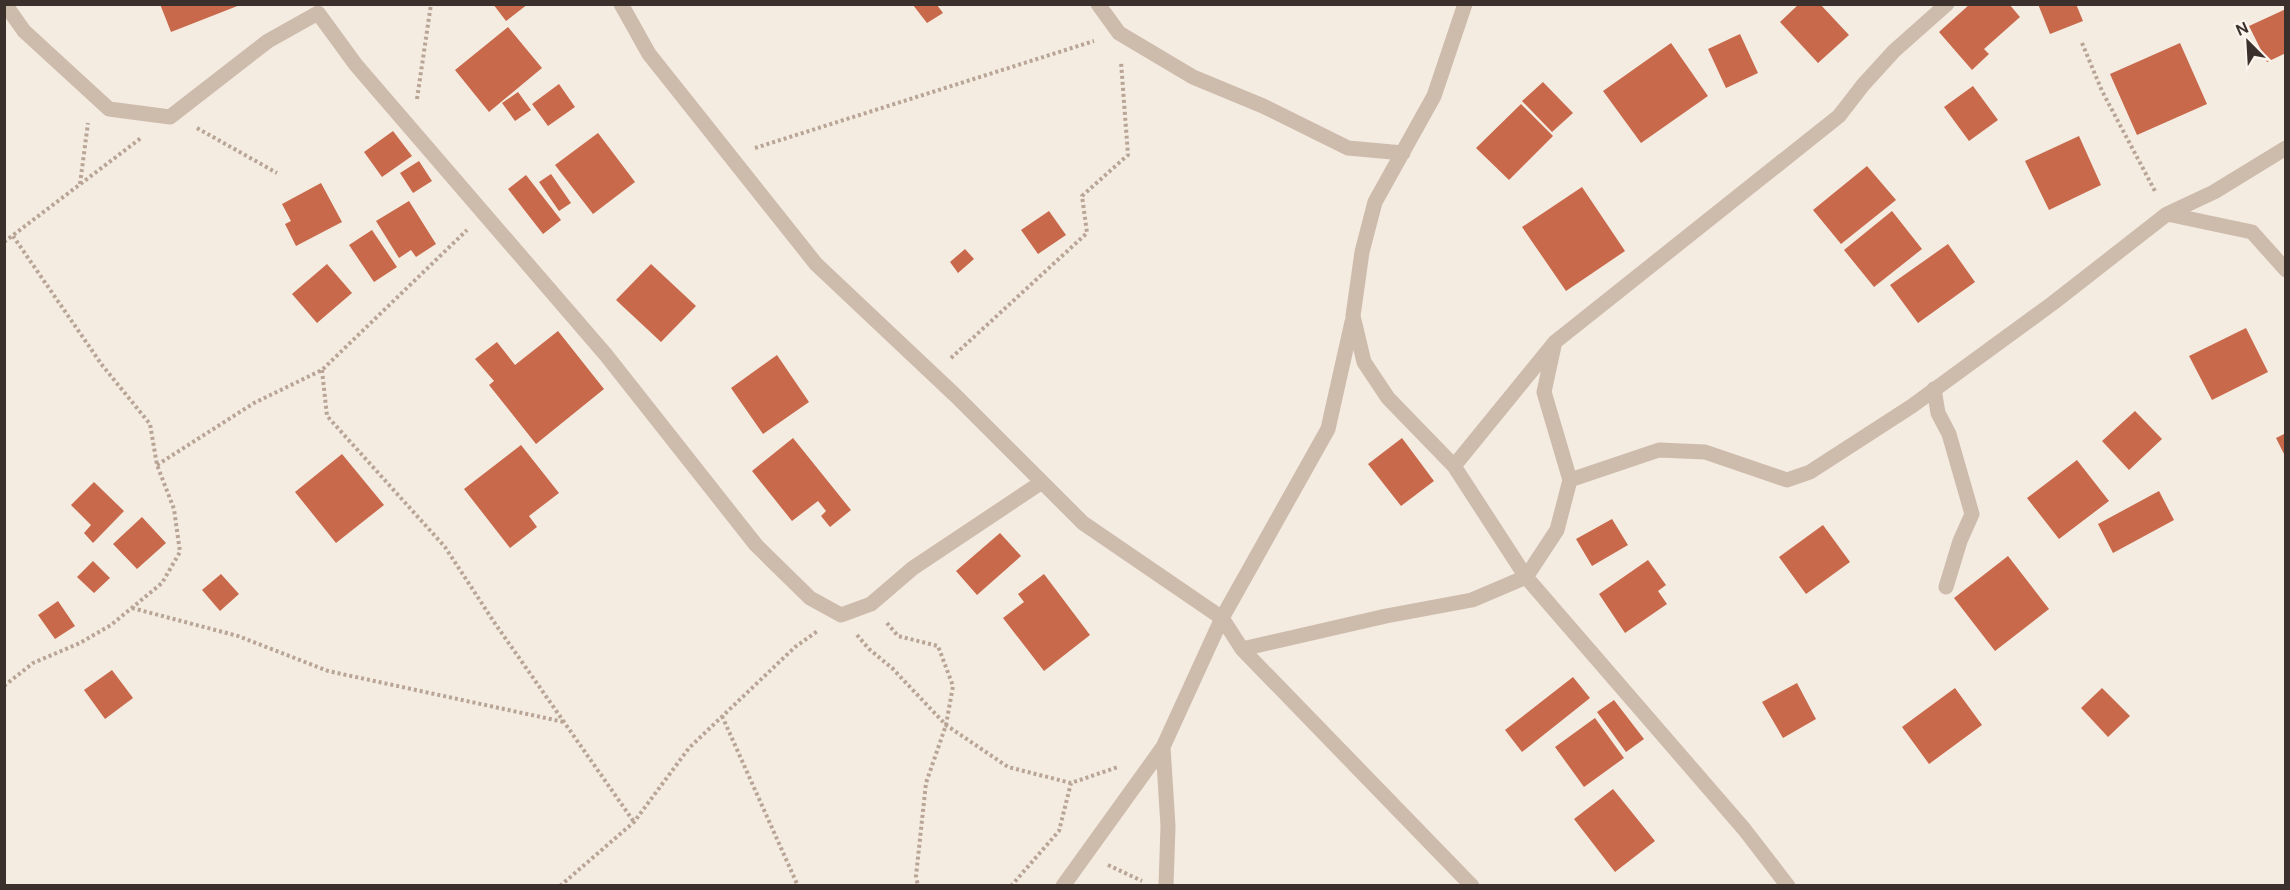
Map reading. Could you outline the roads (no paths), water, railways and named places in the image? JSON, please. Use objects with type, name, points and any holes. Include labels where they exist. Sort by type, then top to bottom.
[{"type":"street","points":[[5,4],[24,31],[109,109],[170,117],[268,41],[319,7],[356,65],[606,355],[756,545],[810,598],[842,615],[872,604],[913,568],[1042,482]]},
{"type":"street","points":[[621,4],[649,54],[816,264],[932,374],[1083,523],[1222,618],[1242,649],[1472,885]]},
{"type":"street","points":[[1098,4],[1119,33],[1193,77],[1263,106],[1348,148],[1403,153]]},
{"type":"street","points":[[1064,885],[1162,747],[1222,618],[1328,429],[1353,316],[1362,252],[1375,202],[1434,96],[1466,4]]},
{"type":"street","points":[[1454,465],[1556,342],[1839,116],[1894,51],[1947,4]]},
{"type":"street","points":[[1570,480],[1659,450],[1705,452],[1787,480],[1810,472],[1912,406],[2053,303],[2167,214],[2214,192],[2286,148]]},
{"type":"street","points":[[2167,214],[2252,232],[2286,270]]},
{"type":"street","points":[[1353,316],[1364,362],[1388,398],[1454,465],[1526,577],[1744,829],[1788,885]]},
{"type":"street","points":[[1242,649],[1386,616],[1472,600],[1526,577],[1557,530],[1570,480],[1544,392],[1556,342]]},
{"type":"street","points":[[1934,389],[1938,413],[1949,434],[1972,514],[1960,541],[1946,587]]},
{"type":"street","points":[[1162,747],[1168,825],[1166,885]]}]
